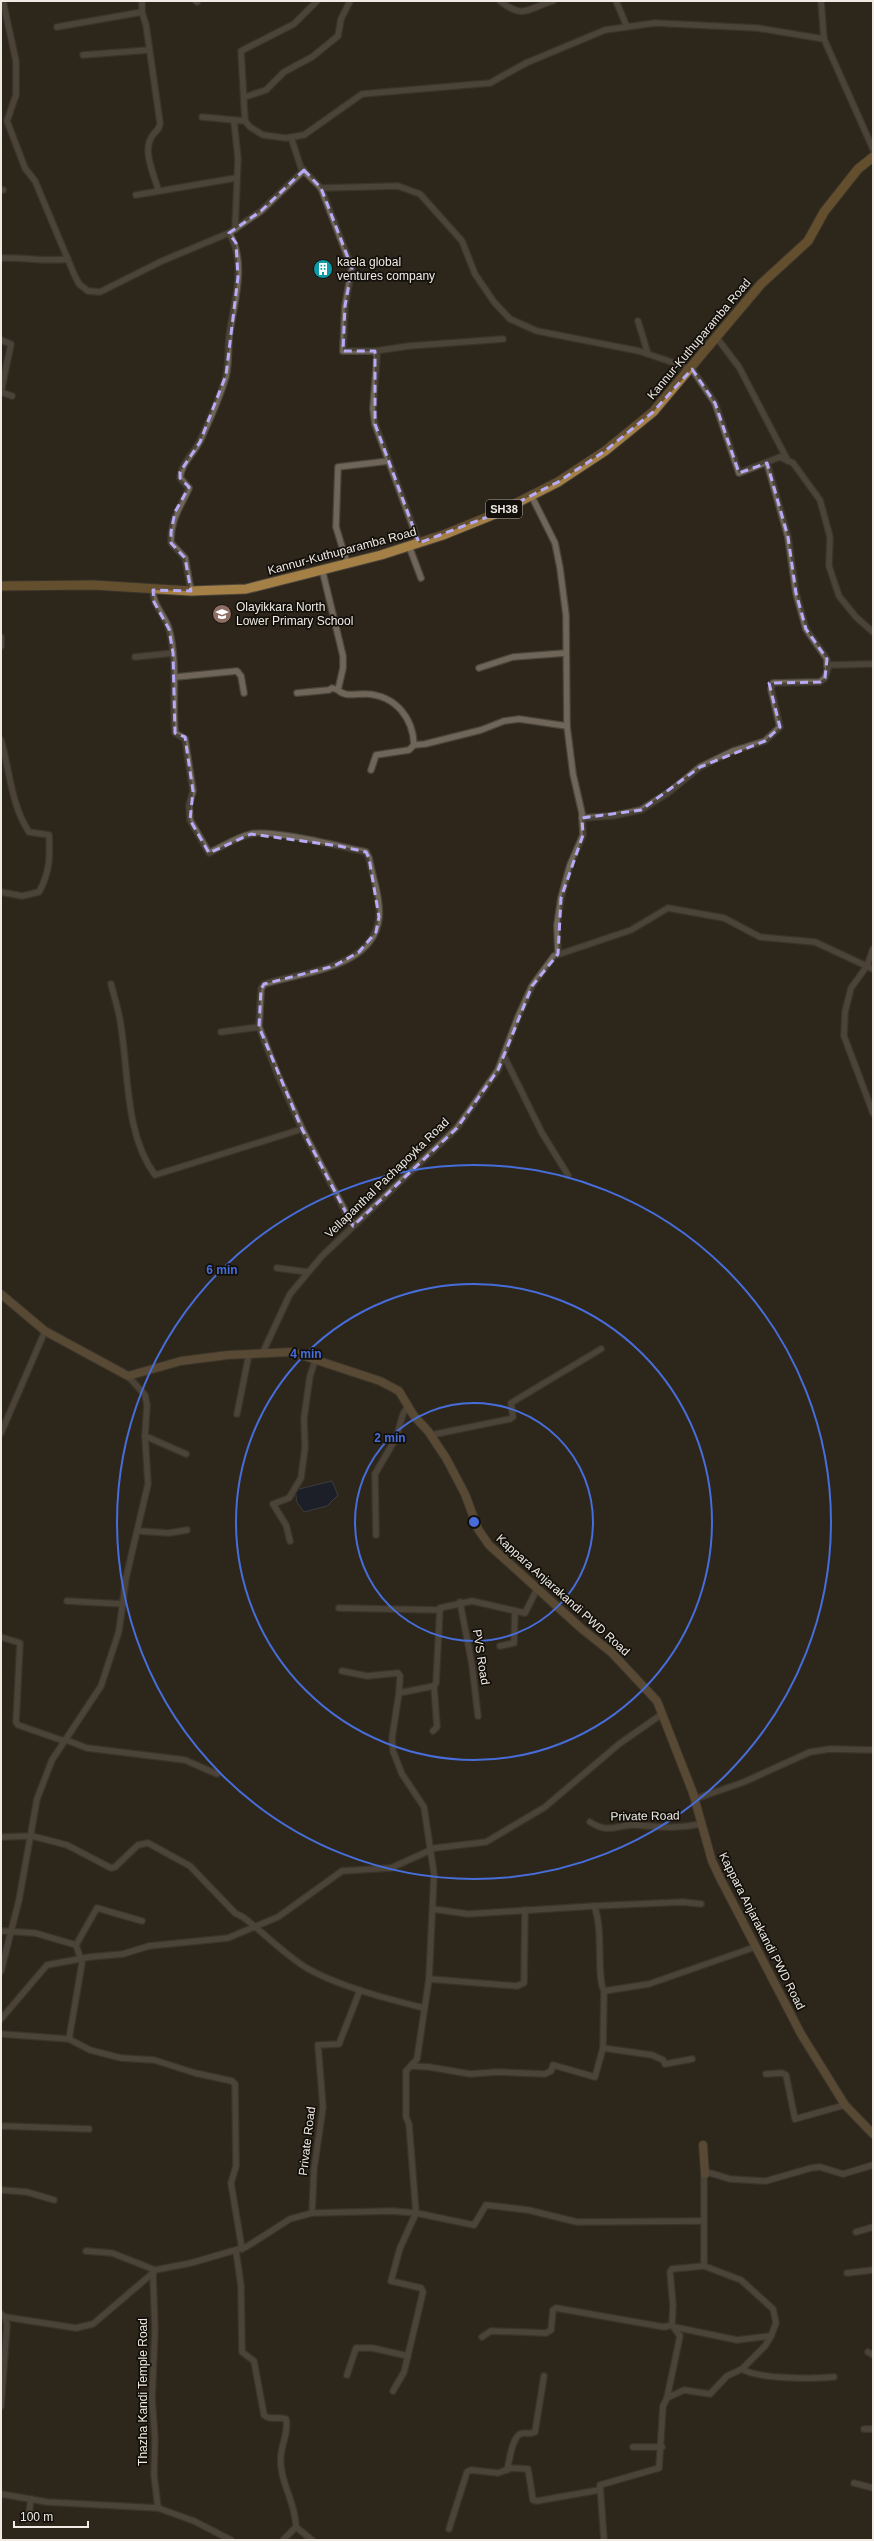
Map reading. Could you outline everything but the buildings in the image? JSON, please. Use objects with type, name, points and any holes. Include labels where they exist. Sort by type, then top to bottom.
[{"type":"main road","name":"Kannur-Kuthuparamba Road","points":[[1,586],[93,585],[153,590],[190,591],[246,589],[419,543],[495,514],[558,482],[604,451],[654,412],[692,369],[761,284],[808,242],[829,205],[858,169],[873,157]]},
{"type":"main road","points":[[1,1294],[45,1331],[128,1376]]},
{"type":"main road","name":"Kappara Anjarakandi PWD Road","points":[[128,1376],[181,1361],[249,1354],[292,1352],[316,1358],[380,1381],[399,1391],[408,1406],[431,1435],[456,1476],[465,1494],[478,1529],[489,1545],[537,1589],[612,1653],[657,1701],[695,1799],[712,1861],[801,2034],[845,2105],[873,2134]]},
{"type":"main road","points":[[703,2145],[705,2174]]},
{"type":"street","points":[[3,1],[16,61],[16,95],[7,121],[25,168],[35,181],[79,284],[88,292],[100,292],[162,261],[229,233],[261,211],[304,170]]},
{"type":"street","points":[[142,1],[142,12],[160,123],[160,129],[151,137],[148,146],[151,167],[158,189]]},
{"type":"street","points":[[317,1],[294,24],[241,51],[245,97],[245,121],[250,127],[263,135],[290,137],[304,134],[362,94],[490,83],[526,63],[605,30],[655,23],[757,28],[824,39]]},
{"type":"street","points":[[245,97],[266,90],[284,72],[312,56],[338,36],[341,19],[350,1]]},
{"type":"street","points":[[500,1],[517,13],[526,12],[553,1]]},
{"type":"street","points":[[616,1],[627,27]]},
{"type":"street","points":[[821,1],[824,39],[873,149]]},
{"type":"street","points":[[57,27],[142,12]]},
{"type":"street","points":[[83,55],[149,50]]},
{"type":"street","points":[[202,117],[245,121]]},
{"type":"street","points":[[234,121],[238,143],[235,229]]},
{"type":"street","points":[[290,137],[301,168],[321,188],[352,268],[345,306],[343,351],[375,351],[408,346],[503,339]]},
{"type":"street","points":[[136,195],[158,189],[236,178]]},
{"type":"street","points":[[321,188],[398,186],[420,194],[462,241],[475,274],[494,302],[510,320],[536,331],[589,340],[648,354],[692,369],[715,403],[739,473],[780,457],[793,463],[820,500],[830,538],[829,566],[839,596],[856,617],[873,632]]},
{"type":"street","points":[[190,591],[185,558],[171,542],[171,532],[175,512],[189,488],[180,478],[180,472],[200,442],[226,375],[229,335],[235,314],[238,277],[236,244],[229,233]]},
{"type":"street","points":[[1,258],[27,257],[55,261],[68,259]]},
{"type":"street","points":[[638,321],[648,354]]},
{"type":"street","points":[[716,338],[739,367],[789,461]]},
{"type":"street","points":[[1,340],[11,344],[1,392],[12,396]]},
{"type":"street","points":[[375,351],[373,409],[375,424],[419,543]]},
{"type":"street","points":[[347,563],[336,527],[338,467],[389,461]]},
{"type":"street","points":[[582,818],[612,816],[641,810],[668,793],[700,767],[733,751],[765,741],[780,728],[771,689],[773,683],[820,682],[825,678],[827,659],[806,628],[796,593],[788,537],[767,463]]},
{"type":"street","points":[[531,495],[555,544],[566,615],[567,726],[573,774],[582,818],[583,835],[570,865],[560,898],[557,925],[558,954],[631,930],[668,908],[724,918],[760,937],[815,942],[873,969]]},
{"type":"street","points":[[408,546],[420,578]]},
{"type":"street","points":[[322,569],[343,656],[343,668],[338,690]]},
{"type":"street","points":[[153,590],[154,602],[168,629],[173,653],[176,677],[175,733],[185,739],[193,791],[189,813],[190,820],[209,854],[251,834],[283,836],[339,846],[366,852],[369,858],[378,911],[376,932],[358,952],[334,966],[264,984],[261,988],[259,1027],[302,1129],[353,1226]]},
{"type":"street","points":[[1,637],[1,646]]},
{"type":"street","points":[[135,657],[173,653]]},
{"type":"street","points":[[479,668],[512,657],[566,653]]},
{"type":"street","points":[[827,666],[873,664]]},
{"type":"street","points":[[176,677],[237,670],[241,676],[244,692]]},
{"type":"street","points":[[298,693],[329,690],[332,688],[348,695],[366,694],[381,696],[402,709],[414,733],[414,745]]},
{"type":"street","points":[[371,770],[376,755],[409,750],[414,745],[474,732],[504,721],[519,719],[567,726]]},
{"type":"street","points":[[1,740],[14,801],[22,821],[29,832],[49,835],[50,860],[45,881],[39,892],[22,896],[1,892]]},
{"type":"street","points":[[873,948],[867,966],[851,988],[845,1012],[844,1036],[873,1113]]},
{"type":"street","name":"Vellapanthal Pachapoyka Road","points":[[262,1354],[290,1294],[308,1272],[353,1226],[457,1128],[498,1070],[532,986],[558,954]]},
{"type":"street","points":[[111,984],[120,1020],[132,1116],[143,1151],[156,1176],[302,1129]]},
{"type":"street","points":[[221,1032],[259,1027]]},
{"type":"street","points":[[504,1056],[542,1133],[568,1175]]},
{"type":"street","points":[[277,1268],[308,1272]]},
{"type":"street","points":[[1,1434],[45,1331]]},
{"type":"street","points":[[431,1435],[513,1417],[511,1403],[601,1349]]},
{"type":"street","points":[[237,1414],[249,1354]]},
{"type":"street","points":[[290,1541],[286,1526],[273,1504],[289,1498],[301,1478],[304,1448],[304,1418],[310,1376],[316,1358]]},
{"type":"street","points":[[1,1971],[32,1836],[37,1799],[52,1760],[101,1686],[119,1631],[122,1604],[148,1484],[145,1436],[147,1405],[145,1395],[128,1376]]},
{"type":"street","points":[[376,1535],[375,1474],[396,1438],[403,1414],[408,1406]]},
{"type":"street","points":[[145,1436],[186,1454]]},
{"type":"street","points":[[138,1531],[169,1533],[187,1530]]},
{"type":"street","points":[[340,1608],[440,1610],[460,1602],[485,1604],[515,1612],[525,1613],[537,1589]]},
{"type":"street","points":[[67,1601],[122,1604]]},
{"type":"street","name":"PVS Road","points":[[460,1602],[472,1665],[478,1716]]},
{"type":"street","points":[[433,1731],[437,1727],[434,1686],[436,1683],[440,1610]]},
{"type":"street","name":"PVS Road","points":[[500,1646],[514,1643],[515,1612]]},
{"type":"street","points":[[1,1637],[20,1643],[19,1684],[16,1717],[18,1725],[87,1748],[185,1760],[217,1774]]},
{"type":"street","points":[[342,1671],[367,1676],[398,1673],[400,1676],[392,1738],[393,1751],[402,1774],[424,1807],[434,1874],[429,1979],[417,2059],[406,2072],[406,2117],[410,2124],[416,2213],[391,2274],[390,2281],[416,2286],[423,2292],[404,2372],[393,2391]]},
{"type":"street","points":[[399,1693],[434,1686]]},
{"type":"street","points":[[1,2019],[47,1965],[80,1958],[124,1954],[149,1946],[228,1938],[278,1917],[342,1871],[391,1868],[430,1850],[486,1842],[545,1807],[619,1744],[662,1714]]},
{"type":"street","points":[[695,1799],[744,1782],[810,1752],[830,1749],[873,1750]]},
{"type":"street","name":"Private Road","points":[[590,1822],[612,1829],[631,1825],[649,1828],[679,1828],[701,1824]]},
{"type":"street","points":[[1,1837],[32,1836],[67,1845],[111,1868],[116,1867],[138,1845],[148,1843],[190,1866],[228,1907],[256,1927],[291,1958],[308,1968],[360,1990],[424,2008]]},
{"type":"street","points":[[432,1909],[468,1914],[683,1902],[701,1904]]},
{"type":"street","points":[[411,2066],[470,2074],[496,2072],[545,2074],[551,2072],[553,2064],[592,2078],[597,2075],[603,2048],[604,1991],[601,1986],[602,1957],[598,1922],[594,1906]]},
{"type":"street","points":[[69,2039],[82,1963],[76,1945],[97,1908],[142,1921]]},
{"type":"street","points":[[429,1979],[517,1986],[524,1983],[525,1910]]},
{"type":"street","points":[[1,1931],[35,1932],[76,1945]]},
{"type":"street","points":[[604,1991],[649,1984],[755,1947]]},
{"type":"street","name":"Private Road","points":[[312,2213],[314,2169],[323,2107],[318,2046],[339,2044],[360,1990]]},
{"type":"street","points":[[1,2034],[69,2039],[90,2050],[121,2058],[154,2060],[175,2065],[195,2073],[232,2081],[235,2084],[236,2166],[231,2183],[239,2250],[242,2352],[254,2361],[264,2415],[270,2418],[280,2417],[286,2419],[281,2467],[285,2487],[294,2507],[296,2527],[312,2540]]},
{"type":"street","points":[[603,2048],[652,2055],[663,2060],[665,2064],[692,2059]]},
{"type":"street","points":[[766,2074],[782,2073],[786,2075],[795,2119],[845,2105]]},
{"type":"street","points":[[1,2126],[89,2129]]},
{"type":"street","points":[[704,2266],[703,2221],[705,2174],[707,2172],[730,2179],[766,2181],[812,2168],[820,2167],[837,2174],[843,2174],[873,2165]]},
{"type":"street","points":[[1,2190],[27,2192],[54,2200]]},
{"type":"street","points":[[3,2315],[76,2328],[93,2324],[154,2272],[239,2250],[263,2238],[290,2219],[312,2213],[360,2210],[416,2213],[474,2225],[486,2205],[528,2210],[577,2222],[703,2221]]},
{"type":"street","points":[[856,2232],[873,2227]]},
{"type":"street","points":[[86,2251],[112,2253],[154,2272]]},
{"type":"street","points":[[604,2540],[598,2490],[600,2485],[659,2468],[662,2447],[663,2406],[680,2336],[673,2326],[670,2272],[672,2269],[704,2266],[741,2280],[773,2309],[776,2323],[765,2346],[742,2369],[727,2376],[710,2394],[684,2390],[666,2398]]},
{"type":"street","points":[[847,2273],[873,2270]]},
{"type":"street","name":"Thazha Kandi Temple Road","points":[[154,2272],[155,2329],[152,2399],[155,2438],[154,2475],[158,2508]]},
{"type":"street","points":[[482,2337],[491,2331],[546,2333],[551,2330],[553,2310],[556,2308],[664,2327],[673,2326],[737,2340],[771,2336]]},
{"type":"street","points":[[1,2406],[7,2325],[3,2315]]},
{"type":"street","points":[[347,2376],[356,2348],[372,2348],[408,2354]]},
{"type":"street","points":[[742,2369],[750,2372],[782,2376],[834,2377]]},
{"type":"street","points":[[507,2470],[513,2447],[518,2436],[521,2433],[535,2432],[544,2376]]},
{"type":"street","points":[[864,2429],[873,2429]]},
{"type":"street","points":[[633,2447],[662,2447]]},
{"type":"street","points":[[449,2529],[467,2472],[471,2470],[498,2474],[507,2470],[528,2469],[533,2500],[598,2490]]},
{"type":"street","points":[[854,2483],[873,2488]]},
{"type":"street","points":[[1,2494],[30,2499],[110,2507],[158,2508],[194,2521],[231,2540]]},
{"type":"street","points":[[28,2520],[30,2499]]},
{"type":"street","points":[[283,2540],[296,2527]]},
{"type":"highlighted area","points":[[304,170],[321,188],[352,268],[345,306],[343,351],[375,351],[375,424],[419,543],[495,514],[558,482],[605,451],[653,412],[692,369],[715,403],[739,473],[767,463],[788,537],[796,593],[806,629],[827,659],[827,666],[825,678],[820,682],[769,683],[780,727],[765,741],[700,767],[641,810],[582,818],[583,835],[561,898],[558,954],[532,986],[498,1070],[457,1128],[353,1226],[302,1129],[259,1027],[261,989],[264,984],[334,966],[359,952],[376,932],[379,917],[369,858],[366,852],[339,846],[251,834],[209,853],[190,820],[193,791],[185,737],[175,733],[173,653],[169,629],[154,602],[153,590],[191,591],[185,558],[171,543],[171,532],[175,512],[189,487],[180,478],[180,472],[200,442],[226,375],[238,277],[236,243],[229,233],[261,211]]},
{"type":"water","points":[[332,1481],[338,1495],[327,1506],[304,1512],[297,1502],[295,1490]]},
{"type":"place","name":"kaela global ventures company","points":[[323,269]]},
{"type":"place","name":"Olayikkara North Lower Primary School","points":[[222,614]]}]
